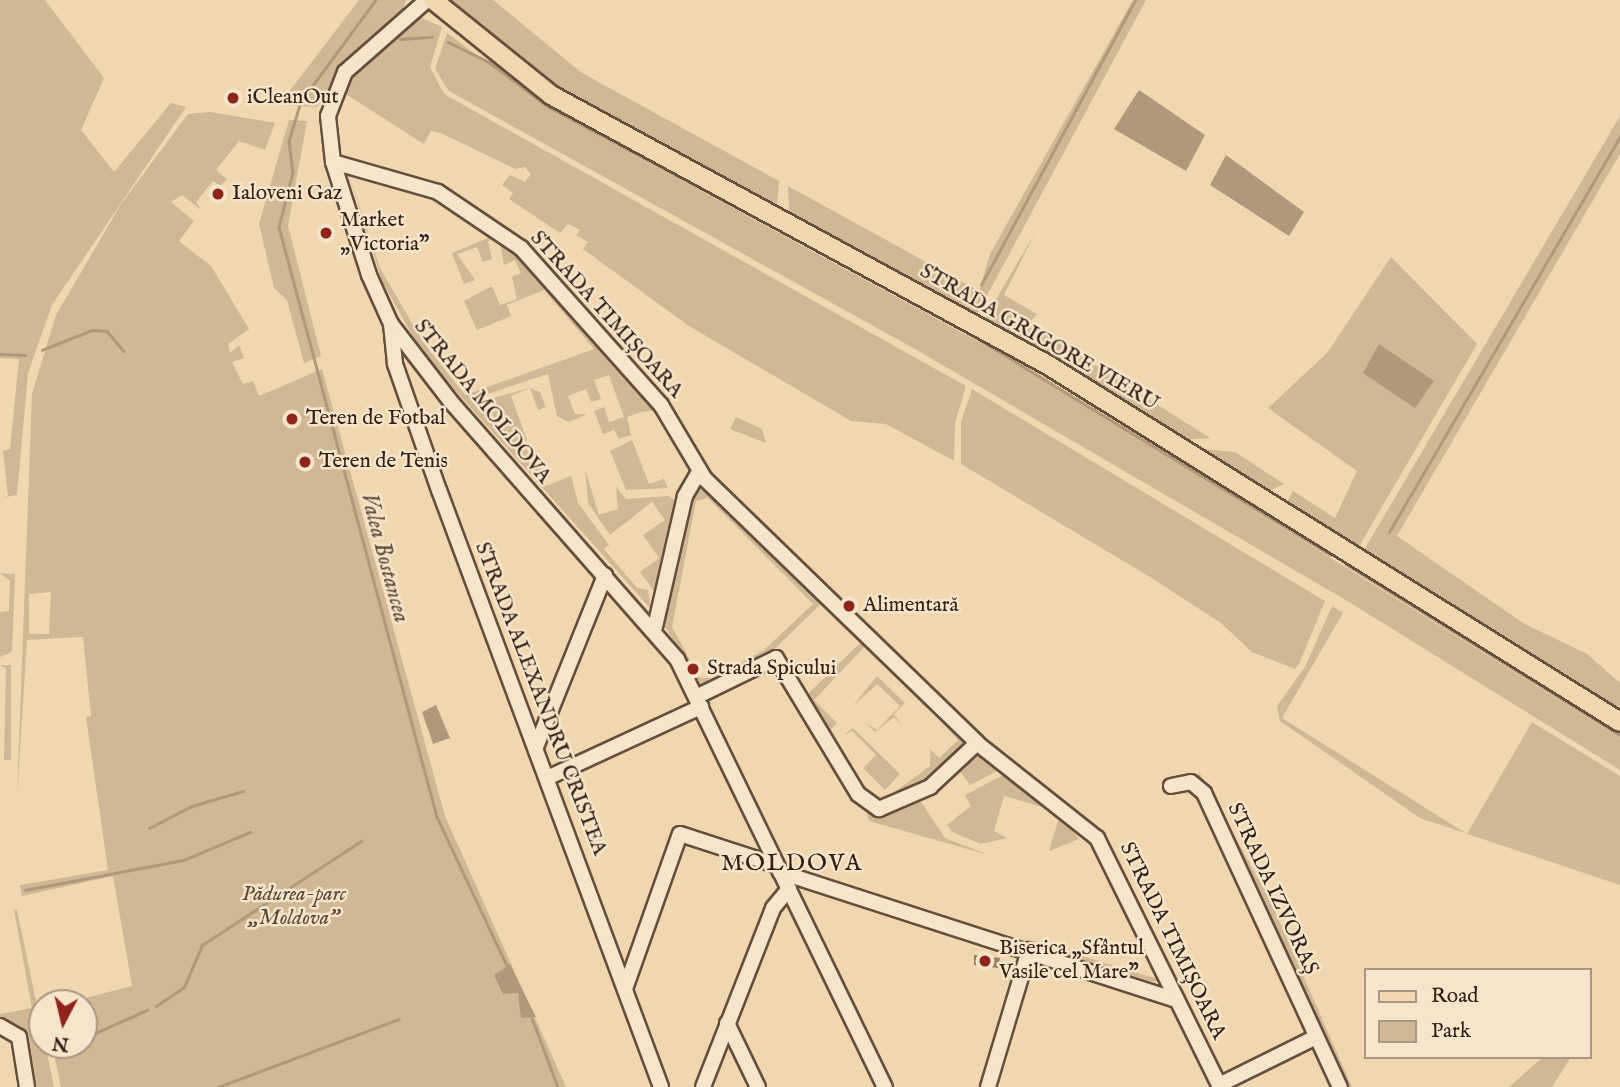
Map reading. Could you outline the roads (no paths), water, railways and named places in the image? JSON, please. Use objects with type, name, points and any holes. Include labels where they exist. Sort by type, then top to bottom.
[{"type":"main road","name":"STRADA GRIGORE VIERU","points":[[433,0],[551,95],[1048,365],[1620,722]]},
{"type":"street","name":"STRADA MOLDOVA","points":[[427,0],[345,72],[328,116],[334,162],[364,263],[391,324],[530,495],[655,627],[698,702],[885,1087]]},
{"type":"street","name":"STRADA TIMIȘOARA","points":[[334,162],[438,192],[521,248],[661,405],[699,472],[976,743],[1105,847],[1219,1086]]},
{"type":"street","name":"STRADA ALEXANDRU CRISTEA","points":[[391,324],[395,364],[661,1087]]},
{"type":"street","points":[[655,627],[685,496],[699,472]]},
{"type":"street","points":[[536,747],[606,575]]},
{"type":"street","points":[[547,778],[698,702],[776,657],[864,802],[886,808],[920,793],[976,743]]},
{"type":"street","name":"STRADA IZVORAȘ","points":[[1171,786],[1191,782],[1204,793],[1340,1087]]},
{"type":"street","points":[[625,989],[680,834],[778,869],[1177,1000]]},
{"type":"street","points":[[703,1087],[773,908],[789,889]]},
{"type":"street","points":[[988,1087],[1029,950]]},
{"type":"street","points":[[727,1023],[758,1087]]},
{"type":"street","points":[[0,1026],[19,1037],[27,1087]]},
{"type":"street","points":[[1219,1086],[1316,1037]]},
{"type":"waterway","name":"Valea Bostancea","points":[[376,0],[301,102],[289,141],[293,173],[279,227],[437,817],[508,968]]},
{"type":"waterway","points":[[981,285],[1135,0]]},
{"type":"waterway","points":[[400,39],[432,37]]},
{"type":"waterway","points":[[448,42],[489,62],[547,106],[875,281]]},
{"type":"waterway","points":[[1389,532],[1620,137]]},
{"type":"waterway","points":[[954,324],[1331,555]]},
{"type":"waterway","points":[[42,350],[92,330],[107,331],[124,351]]},
{"type":"waterway","points":[[0,354],[25,355]]},
{"type":"waterway","points":[[1346,564],[1620,735]]},
{"type":"waterway","points":[[149,828],[192,806],[243,791]]},
{"type":"waterway","points":[[25,890],[184,860],[250,832]]},
{"type":"waterway","points":[[156,1006],[184,987],[202,945],[361,841]]},
{"type":"waterway","points":[[98,1032],[147,1010]]},
{"type":"waterway","name":"Valea Bostancea","points":[[532,1018],[558,1087]]},
{"type":"waterway","points":[[218,1087],[399,1019]]},
{"type":"place","name":"iCleanOut","points":[[233,98]]},
{"type":"place","name":"Ialoveni Gaz","points":[[218,194]]},
{"type":"place","name":"Market „Victoria”","points":[[326,233]]},
{"type":"place","name":"Teren de Fotbal","points":[[292,419]]},
{"type":"place","name":"Teren de Tenis","points":[[305,462]]},
{"type":"place","name":"Alimentară","points":[[849,606]]},
{"type":"place","name":"Strada Spicului","points":[[693,669]]},
{"type":"place","name":"Biserica „Sfântul Vasile cel Mare”","points":[[985,961]]},
{"type":"district","name":"MOLDOVA","points":[[792,864]]},
{"type":"park label","name":"Pădurea-parc „Moldova”","points":[[294,907]]}]
